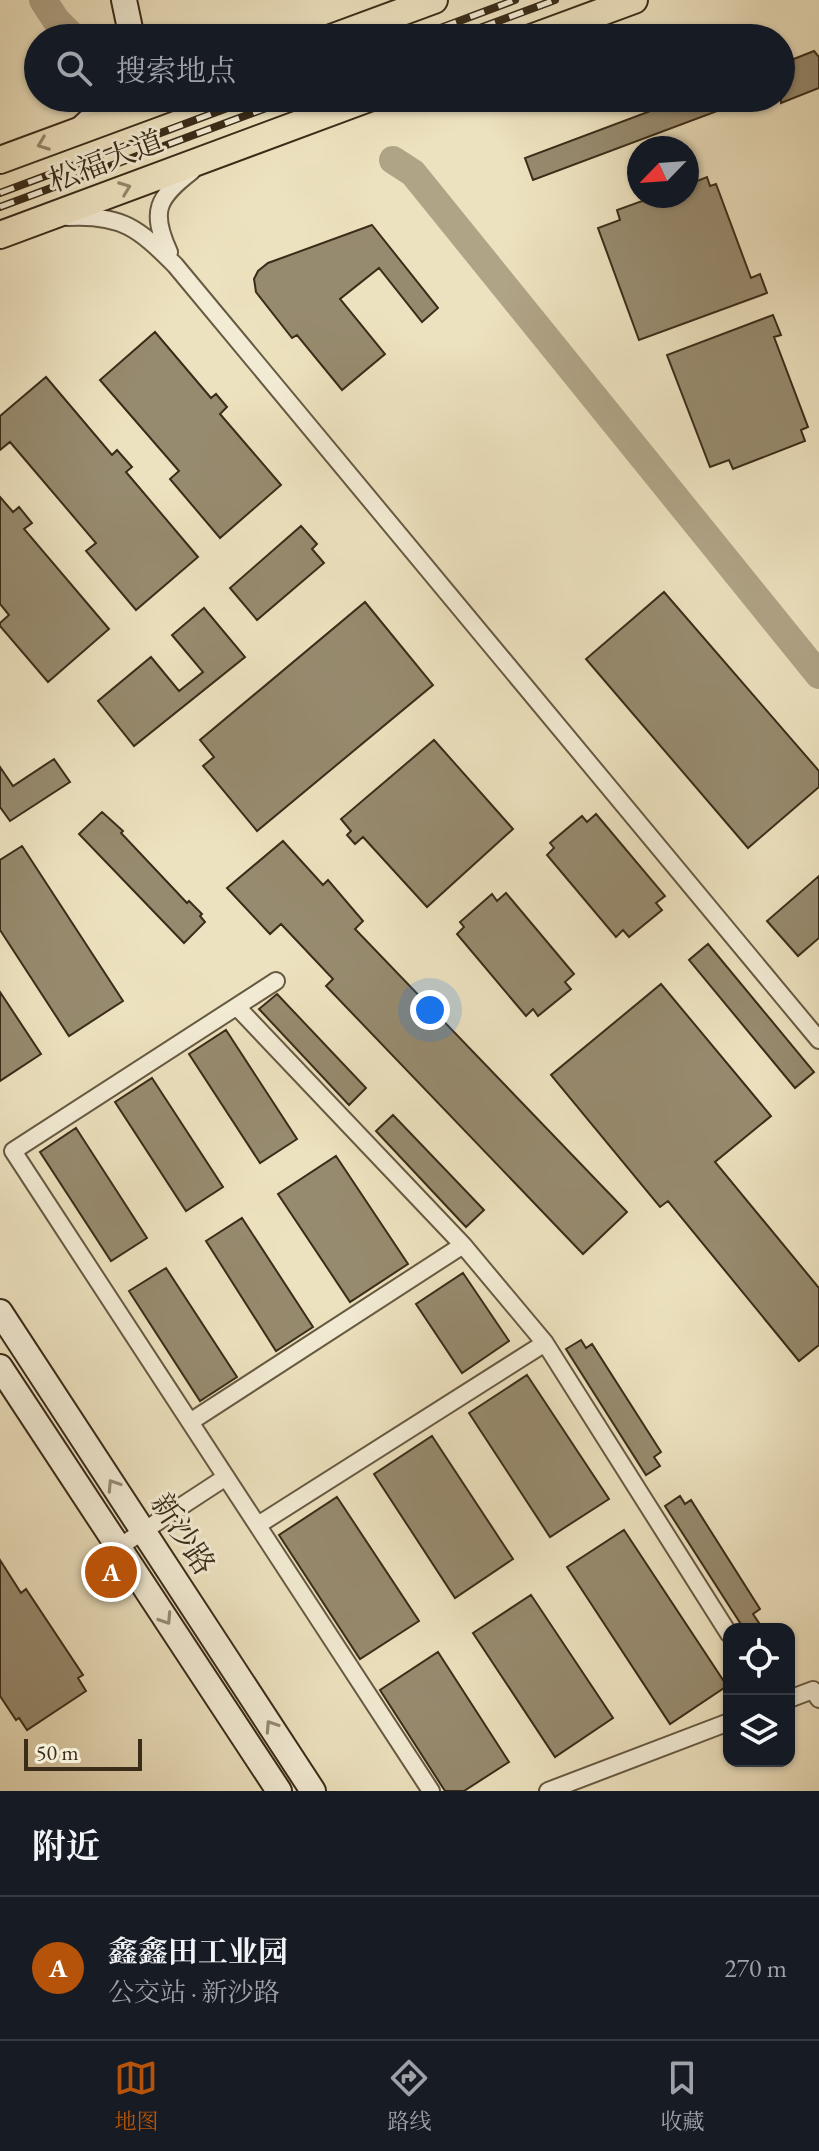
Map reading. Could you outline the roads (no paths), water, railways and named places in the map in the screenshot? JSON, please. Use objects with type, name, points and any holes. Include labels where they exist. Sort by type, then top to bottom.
[{"type":"main road","points":[[369,24],[434,0]]},
{"type":"main road","points":[[569,24],[634,0]]},
{"type":"main road","points":[[125,5],[137,24]]},
{"type":"main road","points":[[80,130],[99,112]]},
{"type":"main road","name":"松福大道","points":[[0,160],[130,112]]},
{"type":"main road","name":"松福大道","points":[[0,235],[331,112]]},
{"type":"main road","name":"新沙路","points":[[0,1312],[313,1791]]},
{"type":"main road","name":"新沙路","points":[[0,1367],[279,1791]]},
{"type":"street","points":[[175,265],[158,223],[160,204],[166,193],[211,156]]},
{"type":"street","points":[[47,218],[85,216],[127,224],[147,237],[175,265],[819,1040]]},
{"type":"street","points":[[276,981],[13,1151],[431,1791]]},
{"type":"street","points":[[238,1008],[463,1245],[545,1343],[723,1625]]},
{"type":"street","points":[[190,1422],[463,1245]]},
{"type":"street","points":[[258,1525],[545,1343]]},
{"type":"street","points":[[119,1547],[226,1477]]},
{"type":"street","points":[[795,1697],[813,1690],[819,1699]]},
{"type":"street","points":[[548,1791],[723,1724]]},
{"type":"waterway","points":[[43,0],[60,24]]},
{"type":"waterway","points":[[393,160],[413,173],[819,675]]},
{"type":"railway","points":[[451,24],[515,0]]},
{"type":"railway","points":[[491,24],[555,0]]},
{"type":"railway","points":[[0,193],[217,112]]},
{"type":"railway","points":[[0,207],[255,112]]},
{"type":"place","name":"鑫鑫田工业园","points":[[111,1572]]}]
